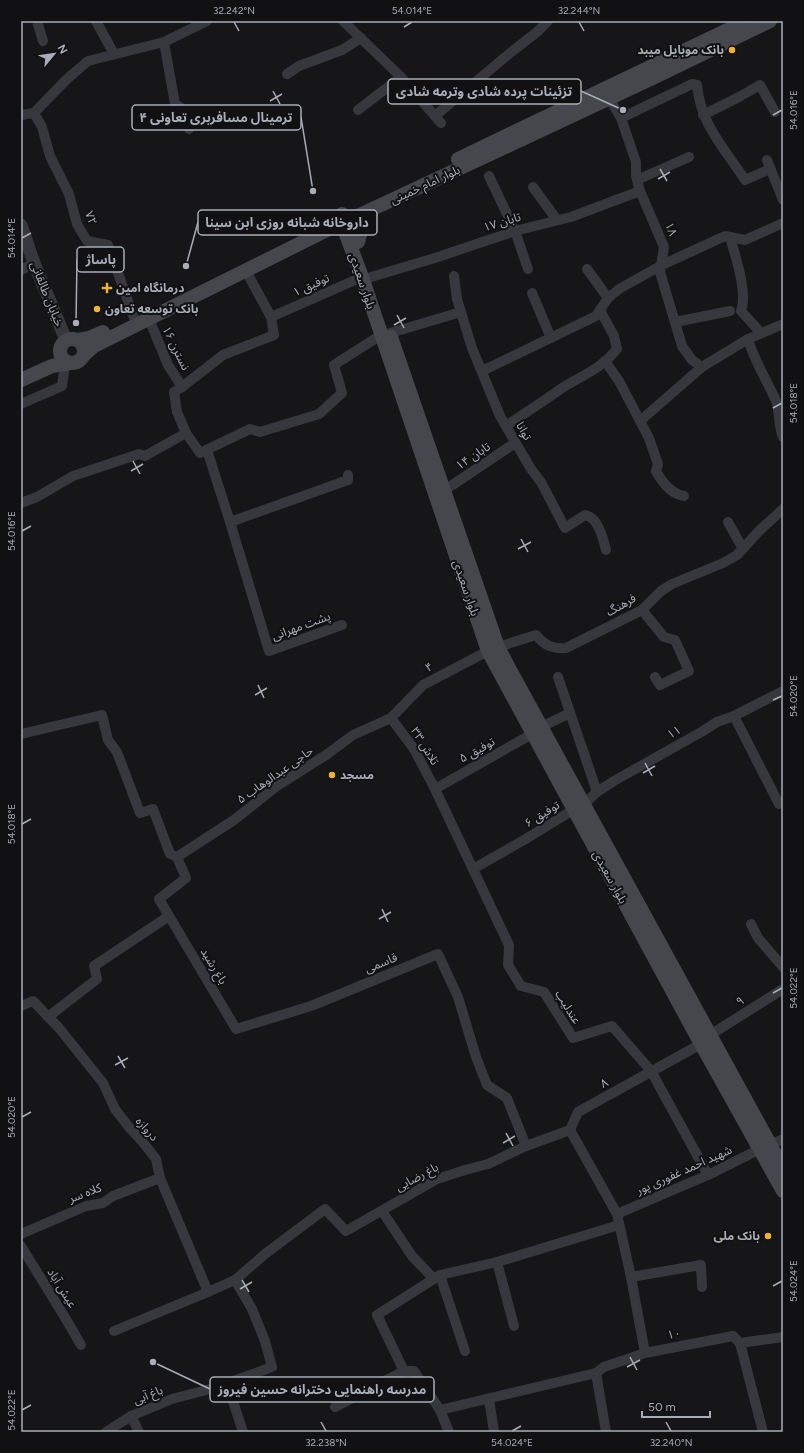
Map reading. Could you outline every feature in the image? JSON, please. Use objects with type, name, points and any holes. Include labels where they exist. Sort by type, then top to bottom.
[{"type":"main road","name":"بلوار امام خمینی","points":[[21,372],[48,358],[68,343],[89,338],[134,318],[345,219],[746,21]]},
{"type":"main road","name":"بلوار امام خمینی","points":[[84,355],[94,346],[320,234],[345,219],[371,210],[770,21]]},
{"type":"main road","points":[[320,234],[331,234],[342,237],[354,243],[364,219],[371,210]]},
{"type":"main road","name":"بلوار سعیدی","points":[[345,219],[386,334],[493,649],[765,1147],[783,1191]]},
{"type":"main road","points":[[21,380],[52,366],[75,362],[80,360],[84,355],[82,344],[68,343],[61,356],[67,363]]},
{"type":"main road","name":"بلوار سعیدی","points":[[430,465],[445,490],[493,649]]},
{"type":"main road","name":"بلوار سعیدی","points":[[765,1147],[783,1168]]},
{"type":"street","points":[[37,21],[43,41]]},
{"type":"street","points":[[96,21],[114,54]]},
{"type":"street","points":[[21,115],[34,113],[67,79],[88,61],[164,42],[207,21]]},
{"type":"street","points":[[343,21],[401,77],[438,119],[510,53],[537,32],[548,21]]},
{"type":"street","points":[[287,74],[299,66],[342,50],[361,38]]},
{"type":"street","points":[[164,42],[175,104],[181,108],[189,129]]},
{"type":"street","points":[[358,110],[401,77]]},
{"type":"street","points":[[621,118],[692,84],[697,84],[703,114],[718,142],[745,180],[768,165],[783,200]]},
{"type":"street","points":[[703,114],[760,85],[775,112]]},
{"type":"street","name":"۱۸","points":[[610,98],[621,118],[636,162],[637,180],[640,192],[664,247],[660,272],[682,346],[692,360],[702,367]]},
{"type":"street","name":"۷۲","points":[[34,113],[42,127],[50,156],[69,194],[77,224],[87,241],[108,245],[134,318]]},
{"type":"street","points":[[637,180],[689,158]]},
{"type":"street","points":[[489,176],[516,230],[528,269]]},
{"type":"street","points":[[533,187],[557,220]]},
{"type":"street","name":"تابان ۱۷","points":[[366,277],[443,255],[516,230],[571,217],[640,192]]},
{"type":"street","points":[[482,371],[596,316],[608,298],[619,289],[662,265],[725,236],[745,240],[783,222]]},
{"type":"street","name":"خیابان طالقانی","points":[[21,225],[34,263],[68,343]]},
{"type":"street","points":[[730,237],[743,293],[744,304],[741,311],[761,333]]},
{"type":"street","points":[[21,270],[34,263]]},
{"type":"street","points":[[586,269],[608,298]]},
{"type":"street","points":[[246,271],[271,317],[274,335],[223,355],[174,392],[177,412],[186,433],[200,454],[250,429],[260,432],[319,414],[342,393],[334,365],[386,334],[461,312]]},
{"type":"street","name":"توانا","points":[[454,276],[457,299],[472,348],[500,416],[531,469],[541,482],[565,528],[585,515],[590,516],[600,532],[606,550]]},
{"type":"street","name":"توفیق ۱","points":[[271,317],[366,277]]},
{"type":"street","points":[[532,293],[551,338]]},
{"type":"street","points":[[506,426],[564,387],[594,370],[617,349],[614,336],[600,310]]},
{"type":"street","points":[[675,322],[730,311]]},
{"type":"street","name":"نسترن ۱۶","points":[[149,319],[168,366],[182,387]]},
{"type":"street","points":[[640,421],[702,367],[748,339],[783,324]]},
{"type":"street","points":[[748,339],[751,350],[780,406],[778,421],[783,437]]},
{"type":"street","points":[[605,361],[618,381],[649,438],[658,464],[656,471],[677,495],[684,496]]},
{"type":"street","points":[[21,404],[62,386],[67,363]]},
{"type":"street","points":[[21,503],[37,497],[73,476],[138,454],[145,456],[186,433]]},
{"type":"street","name":"تابان ۱۴","points":[[445,490],[515,443]]},
{"type":"street","points":[[207,450],[230,522],[348,480],[348,475]]},
{"type":"street","name":"فرهنگ","points":[[493,649],[536,635],[542,643],[548,647],[558,649],[566,648],[642,610],[661,591],[689,577],[723,564],[737,555],[783,510]]},
{"type":"street","name":"پشت مهرانی","points":[[230,522],[269,651],[342,625]]},
{"type":"street","points":[[728,522],[743,549]]},
{"type":"street","points":[[642,610],[664,637],[675,640],[689,671],[660,685],[655,677]]},
{"type":"street","name":"۴","points":[[391,718],[423,685],[493,649]]},
{"type":"street","points":[[558,677],[597,792]]},
{"type":"street","name":"۱۱","points":[[578,807],[597,792],[702,730],[717,722],[734,716],[783,691]]},
{"type":"street","name":"توفیق ۵","points":[[435,788],[536,730],[570,713]]},
{"type":"street","points":[[21,734],[102,714],[108,740],[117,752],[140,813],[153,809],[170,854],[177,857]]},
{"type":"street","points":[[734,716],[779,804]]},
{"type":"street","name":"تلاش ۳۳","points":[[391,718],[414,749],[435,788],[509,946]]},
{"type":"street","name":"حاجی عبدالوهاب ۵","points":[[177,857],[234,820],[277,786],[326,755],[354,735],[391,718]]},
{"type":"street","name":"توفیق ۶","points":[[473,869],[578,807]]},
{"type":"street","name":"باغ رشید","points":[[177,857],[186,878],[159,899],[236,1029]]},
{"type":"street","points":[[48,1017],[97,979],[94,966],[169,916]]},
{"type":"street","points":[[751,924],[758,938],[783,968]]},
{"type":"street","name":"عندلیب","points":[[509,946],[508,965],[521,986],[544,992],[573,1038],[612,1026],[651,1071]]},
{"type":"street","name":"قاسمی","points":[[236,1029],[310,1006],[438,954],[458,996],[476,1057],[488,1085],[507,1098],[526,1146]]},
{"type":"street","name":"۹","points":[[705,1039],[783,989]]},
{"type":"street","name":"دروازه","points":[[21,1006],[33,1002],[48,1017],[80,1054],[102,1083],[115,1109],[156,1159],[160,1178],[208,1292]]},
{"type":"street","name":"۸","points":[[570,1130],[578,1112],[705,1039]]},
{"type":"street","points":[[651,1071],[708,1175]]},
{"type":"street","points":[[440,1410],[596,1373],[604,1367],[645,1353],[631,1277],[617,1214],[570,1130],[526,1146]]},
{"type":"street","name":"شهید احمد غفوری پور","points":[[617,1214],[708,1175],[783,1139]]},
{"type":"street","name":"باغ رضایی","points":[[235,1280],[265,1254],[325,1209],[346,1231],[437,1179],[488,1164],[526,1146]]},
{"type":"street","name":"کلاه سر","points":[[21,1234],[86,1206],[103,1203],[113,1196],[160,1178]]},
{"type":"street","points":[[382,1211],[412,1256],[437,1277],[465,1351]]},
{"type":"street","points":[[404,1371],[377,1315],[437,1277],[498,1262],[619,1225]]},
{"type":"street","name":"عیش آباد","points":[[21,1246],[45,1286],[61,1308],[81,1345]]},
{"type":"street","points":[[498,1262],[514,1326]]},
{"type":"street","points":[[631,1277],[701,1265],[702,1287]]},
{"type":"street","points":[[114,1331],[235,1280]]},
{"type":"street","name":"باغ آبی","points":[[106,1432],[132,1416],[172,1399],[227,1383],[272,1367],[265,1341],[252,1310],[235,1280]]},
{"type":"street","name":"۱۰","points":[[645,1353],[732,1336],[740,1343],[783,1337]]},
{"type":"street","points":[[740,1343],[763,1432]]},
{"type":"street","points":[[335,1406],[404,1371],[414,1371],[440,1410],[449,1432]]},
{"type":"street","points":[[596,1373],[606,1432]]},
{"type":"street","points":[[227,1383],[243,1432]]},
{"type":"street","points":[[489,1399],[494,1432]]},
{"type":"street","points":[[132,1416],[139,1432]]},
{"type":"place","name":"بانک موبایل میبد","points":[[732,50]]},
{"type":"place","name":"تزئینات پرده شادی وترمه شادی","points":[[623,110]]},
{"type":"place","name":"ترمینال مسافربری تعاونی ۴","points":[[313,191]]},
{"type":"place","name":"داروخانه شبانه روزی ابن سینا","points":[[186,266]]},
{"type":"place","name":"درمانگاه امین","points":[[107,288]]},
{"type":"place","name":"بانک توسعه تعاون","points":[[97,309]]},
{"type":"place","name":"پاساژ","points":[[76,323]]},
{"type":"place","name":"مسجد","points":[[332,775]]},
{"type":"place","name":"بانک ملی","points":[[768,1236]]},
{"type":"place","name":"مدرسه راهنمایی دخترانه حسین فیروز","points":[[153,1362]]}]
